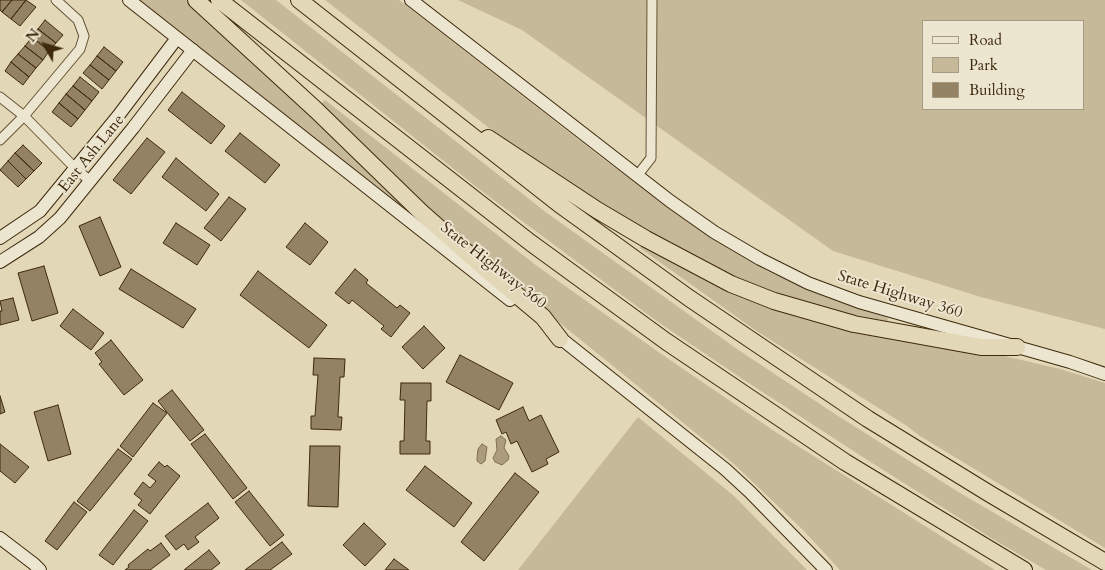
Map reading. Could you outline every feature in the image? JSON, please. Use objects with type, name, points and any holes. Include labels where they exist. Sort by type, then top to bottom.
[{"type":"highway","points":[[196,0],[316,110],[421,212],[480,265],[543,317],[560,339]]},
{"type":"highway","points":[[219,0],[531,243],[667,342],[845,462],[1024,570]]},
{"type":"highway","points":[[299,0],[460,128],[623,251],[809,380],[990,494],[1105,562]]},
{"type":"highway","points":[[460,128],[492,139],[597,210],[646,239],[724,280],[774,301],[854,324],[981,347],[1017,347]]},
{"type":"main road","name":"State Highway 360","points":[[129,0],[725,469],[826,570]]},
{"type":"main road","name":"State Highway 360","points":[[411,0],[637,176],[714,232],[760,259],[808,282],[859,302],[1070,362],[1105,374]]},
{"type":"main road","name":"East Ash Lane","points":[[0,238],[35,215],[118,116],[177,38]]},
{"type":"main road","name":"East Ash Lane","points":[[0,262],[39,237],[60,218],[193,50]]},
{"type":"main road","points":[[0,538],[40,570]]},
{"type":"street","points":[[0,140],[24,116],[80,49],[84,36],[78,20],[56,0]]},
{"type":"street","points":[[637,176],[651,158],[652,0]]},
{"type":"street","points":[[0,97],[24,116],[90,181]]},
{"type":"green space","points":[[140,0],[186,0],[264,70],[403,203],[400,206]]},
{"type":"green space","points":[[241,0],[276,0],[547,213],[737,349],[960,493],[1092,570],[1046,570],[991,538],[744,380],[658,322],[479,189]]},
{"type":"green space","points":[[325,0],[399,0],[606,161],[690,223],[728,248],[767,271],[819,294],[888,318],[887,321],[855,315],[853,318],[767,293],[664,244],[525,156]]},
{"type":"green space","points":[[458,0],[1105,0],[1105,329],[981,297],[833,251],[522,30]]},
{"type":"green space","points":[[325,100],[537,266],[657,351],[777,433],[995,570],[840,570],[804,531],[734,464],[466,247],[320,105]]},
{"type":"green space","points":[[643,243],[740,294],[1060,369],[1105,383],[1105,548],[920,436],[755,330],[640,248]]},
{"type":"green space","points":[[638,417],[734,496],[807,570],[518,570]]},
{"type":"shaded area","points":[[501,436],[506,440],[504,448],[509,456],[508,460],[502,465],[495,462],[493,458],[497,450],[496,439]]},
{"type":"shaded area","points":[[482,444],[487,447],[485,461],[481,464],[477,461],[477,458],[478,449]]},
{"type":"building","points":[[0,0],[12,0],[2,12],[0,10]]},
{"type":"building","points":[[12,0],[26,0],[11,19],[2,12]]},
{"type":"building","points":[[26,0],[36,7],[20,26],[11,19]]},
{"type":"building","points":[[45,20],[63,35],[56,43],[38,29]]},
{"type":"building","points":[[38,29],[56,43],[49,51],[32,37]]},
{"type":"building","points":[[32,37],[49,51],[43,60],[25,46]]},
{"type":"building","points":[[25,46],[43,60],[36,68],[18,54]]},
{"type":"building","points":[[104,47],[123,62],[116,71],[97,56]]},
{"type":"building","points":[[18,54],[36,68],[29,77],[11,62]]},
{"type":"building","points":[[97,56],[116,71],[109,80],[90,65]]},
{"type":"building","points":[[11,62],[29,77],[23,85],[5,71]]},
{"type":"building","points":[[90,65],[109,80],[102,89],[83,73]]},
{"type":"building","points":[[80,77],[99,92],[92,101],[73,86]]},
{"type":"building","points":[[73,86],[92,101],[85,110],[66,94]]},
{"type":"building","points":[[182,92],[225,126],[211,144],[168,110]]},
{"type":"building","points":[[66,94],[85,110],[78,119],[59,103]]},
{"type":"building","points":[[59,103],[78,119],[71,127],[52,112]]},
{"type":"building","points":[[240,133],[280,165],[265,183],[225,151]]},
{"type":"building","points":[[147,138],[165,152],[131,194],[113,180]]},
{"type":"building","points":[[23,145],[42,163],[34,171],[15,153]]},
{"type":"building","points":[[15,153],[34,171],[26,179],[8,161]]},
{"type":"building","points":[[176,158],[219,194],[206,211],[162,177]]},
{"type":"building","points":[[8,161],[26,179],[18,187],[0,170]]},
{"type":"building","points":[[229,197],[246,209],[221,241],[204,228]]},
{"type":"building","points":[[100,217],[121,267],[100,276],[79,226]]},
{"type":"building","points":[[176,223],[210,245],[197,265],[163,243]]},
{"type":"building","points":[[305,223],[328,242],[310,265],[286,247]]},
{"type":"building","points":[[44,266],[58,313],[32,321],[18,273]]},
{"type":"building","points":[[131,269],[196,309],[183,328],[119,289]]},
{"type":"building","points":[[355,269],[368,280],[366,283],[397,308],[400,305],[410,313],[391,337],[381,329],[384,326],[352,300],[349,304],[335,293]]},
{"type":"building","points":[[258,271],[327,325],[309,348],[240,295]]},
{"type":"building","points":[[13,298],[19,320],[0,325],[0,311],[2,311],[0,301]]},
{"type":"building","points":[[73,309],[104,333],[91,350],[60,326]]},
{"type":"building","points":[[424,326],[445,348],[423,369],[402,347]]},
{"type":"building","points":[[111,340],[143,380],[124,395],[99,364],[102,362],[95,353]]},
{"type":"building","points":[[460,355],[513,383],[499,410],[446,382]]},
{"type":"building","points":[[314,358],[345,359],[344,377],[340,377],[338,417],[342,417],[341,430],[311,429],[311,416],[315,416],[318,375],[313,375]]},
{"type":"building","points":[[401,383],[431,383],[431,401],[427,401],[426,441],[430,441],[430,454],[400,454],[400,441],[404,441],[405,400],[400,400]]},
{"type":"building","points":[[172,390],[204,430],[190,441],[158,401]]},
{"type":"building","points":[[0,396],[5,412],[0,414]]},
{"type":"building","points":[[153,403],[167,413],[133,457],[120,446]]},
{"type":"building","points":[[58,405],[71,454],[48,461],[34,412]]},
{"type":"building","points":[[523,407],[529,421],[541,415],[559,452],[546,459],[548,464],[532,472],[517,441],[511,444],[506,432],[502,434],[496,420]]},
{"type":"building","points":[[205,434],[247,488],[233,499],[191,444]]},
{"type":"building","points":[[0,444],[29,467],[15,483],[0,471]]},
{"type":"building","points":[[310,446],[340,446],[338,507],[308,506]]},
{"type":"building","points":[[118,449],[132,459],[90,511],[77,501]]},
{"type":"building","points":[[159,462],[165,467],[167,465],[180,476],[150,514],[138,505],[142,500],[134,494],[143,482],[150,488],[156,481],[148,475]]},
{"type":"building","points":[[425,466],[472,503],[454,527],[406,490]]},
{"type":"building","points":[[515,473],[539,492],[484,561],[461,542]]},
{"type":"building","points":[[249,491],[284,535],[270,546],[235,502]]},
{"type":"building","points":[[74,502],[87,512],[57,550],[45,541]]},
{"type":"building","points":[[208,503],[219,518],[195,537],[199,542],[188,550],[184,544],[176,550],[165,536]]},
{"type":"building","points":[[134,510],[148,521],[113,565],[99,555]]},
{"type":"building","points":[[364,523],[386,544],[365,566],[343,545]]},
{"type":"building","points":[[282,542],[292,554],[270,570],[245,570]]},
{"type":"building","points":[[161,543],[170,555],[150,570],[125,570],[129,567],[128,565],[148,549],[150,551]]},
{"type":"building","points":[[209,550],[220,563],[211,570],[184,570]]},
{"type":"building","points":[[394,559],[409,570],[385,570]]}]
